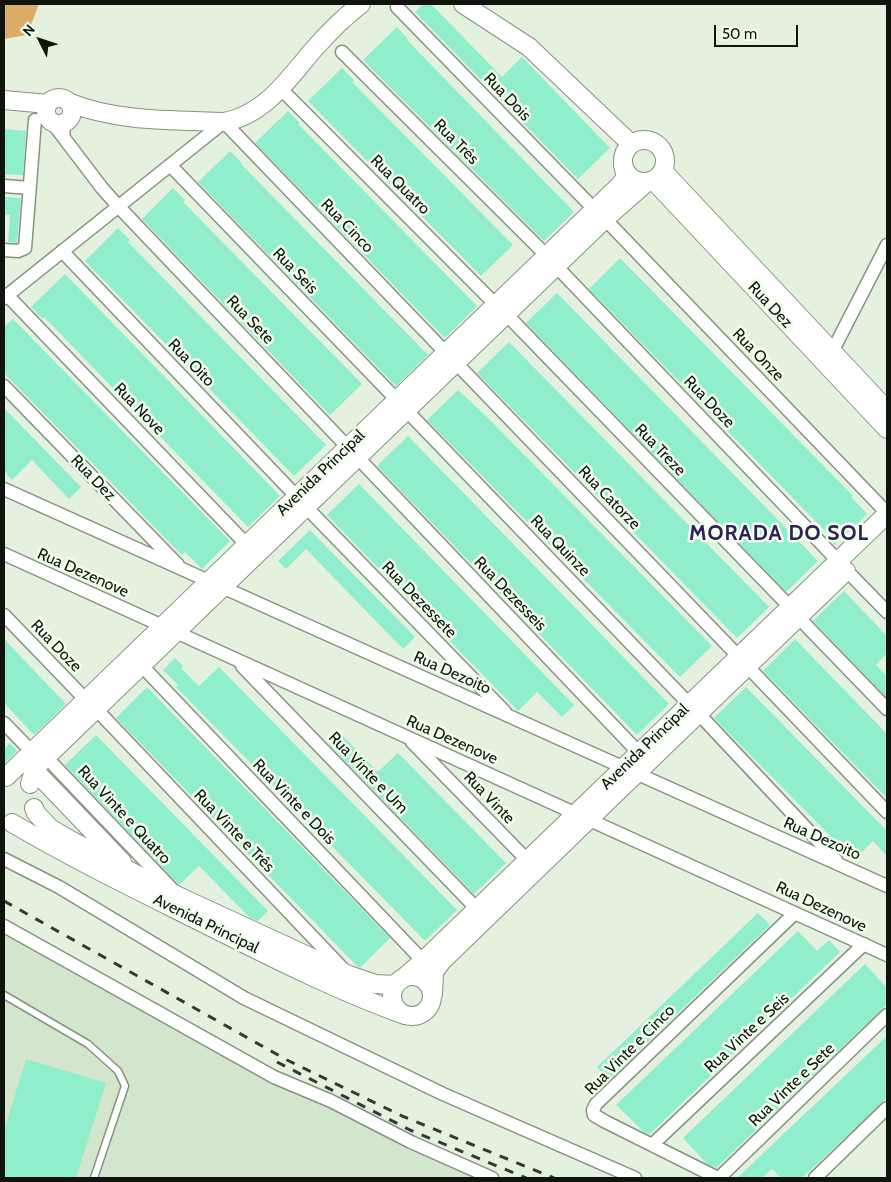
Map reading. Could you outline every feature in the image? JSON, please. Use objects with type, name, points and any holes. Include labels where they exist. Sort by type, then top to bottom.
[{"type":"street","points":[[4,112],[55,114],[87,110],[150,120],[224,122],[241,118],[281,89],[315,48],[361,4]]},
{"type":"street","points":[[463,4],[529,47],[631,144],[637,140],[652,140],[663,150],[665,157],[665,164],[654,178],[640,182],[629,176],[623,165]]},
{"type":"street","name":"Rua Dois","points":[[397,6],[600,214]]},
{"type":"street","name":"Rua Três","points":[[342,52],[551,261]]},
{"type":"street","name":"Rua Quatro","points":[[281,89],[501,309]]},
{"type":"street","points":[[4,100],[55,114]]},
{"type":"street","points":[[4,250],[22,250],[26,245],[30,188],[55,114]]},
{"type":"street","name":"Rua Sete","points":[[55,114],[64,138],[102,188],[353,452]]},
{"type":"street","points":[[6,296],[224,122]]},
{"type":"street","name":"Rua Cinco","points":[[224,122],[451,358]]},
{"type":"street","name":"Avenida Principal","points":[[600,214],[626,177],[623,165],[624,153],[631,144]]},
{"type":"street","name":"Rua Seis","points":[[170,164],[402,405]]},
{"type":"street","points":[[654,178],[832,352],[887,410]]},
{"type":"street","name":"Avenida Principal","points":[[5,778],[39,755],[600,214],[654,178]]},
{"type":"street","name":"Rua Dez","points":[[654,178],[887,429]]},
{"type":"street","points":[[4,186],[30,188]]},
{"type":"street","name":"Rua Onze","points":[[600,214],[887,513]]},
{"type":"street","points":[[832,352],[887,245]]},
{"type":"street","name":"Rua Oito","points":[[62,251],[302,502]]},
{"type":"street","name":"Rua Doze","points":[[551,261],[887,612]]},
{"type":"street","name":"Rua Nove","points":[[6,296],[247,545]]},
{"type":"street","name":"Rua Treze","points":[[501,309],[887,710]]},
{"type":"street","name":"Rua Catorze","points":[[451,358],[887,812]]},
{"type":"street","name":"Rua Dez","points":[[4,386],[183,570]]},
{"type":"street","name":"Rua Quinze","points":[[402,405],[841,865]]},
{"type":"street","name":"Rua Dezesseis","points":[[353,452],[639,753]]},
{"type":"street","name":"Rua Dezoito","points":[[4,489],[887,886]]},
{"type":"street","name":"Avenida Principal","points":[[216,585],[247,545],[302,502]]},
{"type":"street","name":"Rua Dezessete","points":[[302,502],[509,716]]},
{"type":"street","name":"Avenida Principal","points":[[8,822],[66,855],[238,941],[338,988],[405,1015],[417,1016],[427,1010],[432,1000],[434,972],[442,960],[582,816],[842,566],[887,513]]},
{"type":"street","name":"Avenida Principal","points":[[842,566],[887,531]]},
{"type":"street","name":"Rua Dezenove","points":[[4,554],[887,955]]},
{"type":"street","name":"Rua Doze","points":[[4,615],[91,705]]},
{"type":"street","name":"Avenida Principal","points":[[91,705],[142,666],[169,630]]},
{"type":"street","name":"Rua Vinte e Um","points":[[236,660],[477,909]]},
{"type":"street","name":"Rua Vinte e Dois","points":[[142,666],[422,961]]},
{"type":"street","name":"Rua Vinte e Três","points":[[91,705],[349,976]]},
{"type":"street","name":"Avenida Principal","points":[[630,770],[639,753],[694,709]]},
{"type":"street","points":[[4,724],[39,755]]},
{"type":"street","name":"Rua Vinte","points":[[407,737],[527,860]]},
{"type":"street","name":"Avenida Principal","points":[[39,755],[32,777],[35,796],[34,808],[36,813],[50,828],[178,896],[349,976],[375,984],[398,982],[414,976],[427,982],[433,994]]},
{"type":"street","name":"Rua Vinte e Quatro","points":[[39,755],[178,896]]},
{"type":"street","points":[[32,777],[134,874]]},
{"type":"street","name":"Avenida Principal","points":[[5,778],[32,777]]},
{"type":"street","name":"Avenida Principal","points":[[8,822],[17,822],[27,817],[34,808]]},
{"type":"street","name":"Avenida Principal","points":[[398,982],[527,860],[582,816]]},
{"type":"street","points":[[4,859],[100,911],[244,998],[443,1094],[635,1178]]},
{"type":"street","name":"Rua Vinte e Cinco","points":[[718,1178],[597,1117],[593,1110],[596,1104],[795,913]]},
{"type":"street","points":[[4,926],[274,1077],[331,1101],[411,1142],[492,1178]]},
{"type":"street","name":"Rua Vinte e Seis","points":[[652,1145],[864,944]]},
{"type":"street","points":[[398,982],[392,996],[393,1002],[400,1012],[405,1015]]},
{"type":"street","name":"Rua Vinte e Sete","points":[[718,1178],[887,1015]]},
{"type":"street","points":[[815,1178],[887,1108]]},
{"type":"lane","points":[[4,995],[88,1044],[118,1071],[125,1086],[94,1178]]},
{"type":"shaded area","points":[[4,4],[39,4],[27,35],[4,39]]},
{"type":"shaded area","points":[[4,935],[475,1178],[4,1178]]},
{"type":"building","points":[[423,4],[431,4],[502,77],[522,57],[610,148],[578,179],[415,12]]},
{"type":"building","points":[[397,27],[407,40],[574,212],[544,241],[363,60]]},
{"type":"building","points":[[342,68],[354,80],[352,82],[513,245],[481,276],[308,101]]},
{"type":"building","points":[[288,111],[300,123],[298,124],[477,306],[445,338],[255,143]]},
{"type":"building","points":[[4,129],[26,131],[23,175],[4,174]]},
{"type":"building","points":[[230,151],[428,355],[396,386],[198,182]]},
{"type":"building","points":[[173,188],[185,200],[183,202],[362,384],[330,415],[142,219]]},
{"type":"building","points":[[4,197],[21,198],[17,243],[8,242],[10,215],[4,214]]},
{"type":"building","points":[[118,228],[130,240],[128,242],[326,445],[294,476],[85,261]]},
{"type":"building","points":[[620,258],[853,496],[851,497],[867,514],[835,545],[827,537],[829,535],[589,289]]},
{"type":"building","points":[[65,274],[280,496],[248,527],[44,317],[43,319],[31,307]]},
{"type":"building","points":[[557,293],[818,561],[786,592],[526,323]]},
{"type":"building","points":[[13,319],[230,541],[202,569],[185,552],[182,555],[4,373],[4,327]]},
{"type":"building","points":[[509,342],[769,607],[737,638],[477,373]]},
{"type":"building","points":[[458,390],[487,417],[712,646],[680,677],[427,420]]},
{"type":"building","points":[[4,408],[81,487],[69,499],[32,460],[12,480],[4,471]]},
{"type":"building","points":[[408,436],[669,704],[637,735],[377,466]]},
{"type":"building","points":[[359,484],[574,705],[562,717],[537,692],[518,711],[327,515]]},
{"type":"building","points":[[310,530],[415,637],[403,649],[306,549],[286,569],[278,561]]},
{"type":"building","points":[[844,591],[887,636],[887,653],[876,665],[887,676],[887,698],[813,621]]},
{"type":"building","points":[[4,639],[66,704],[34,735],[4,703]]},
{"type":"building","points":[[795,639],[887,734],[887,798],[763,671]]},
{"type":"building","points":[[175,658],[183,666],[181,668],[199,686],[219,667],[457,910],[425,941],[176,687],[178,685],[163,670]]},
{"type":"building","points":[[147,687],[390,938],[360,968],[116,718]]},
{"type":"building","points":[[746,687],[887,831],[887,856],[873,841],[854,860],[714,718]]},
{"type":"building","points":[[341,734],[378,772],[398,753],[506,863],[474,894],[330,745]]},
{"type":"building","points":[[96,735],[268,911],[258,921],[250,918],[199,866],[179,885],[65,765]]},
{"type":"building","points":[[10,743],[17,751],[4,764],[4,749]]},
{"type":"building","points":[[758,913],[770,925],[609,1079],[597,1067]]},
{"type":"building","points":[[798,931],[817,951],[829,940],[840,952],[658,1126],[649,1134],[645,1133],[616,1105]]},
{"type":"building","points":[[865,964],[887,988],[887,1004],[716,1168],[707,1164],[683,1138]]},
{"type":"building","points":[[887,1036],[887,1097],[869,1115],[802,1178],[781,1178],[772,1169],[762,1178],[737,1178]]},
{"type":"building","points":[[26,1059],[106,1083],[76,1178],[4,1178],[4,1131]]},
{"type":"railway","points":[[4,901],[287,1060],[402,1116],[554,1178]]},
{"type":"railway","points":[[277,1062],[410,1130],[526,1178]]},
{"type":"district","name":"MORADA DO SOL","points":[[779,534]]}]
